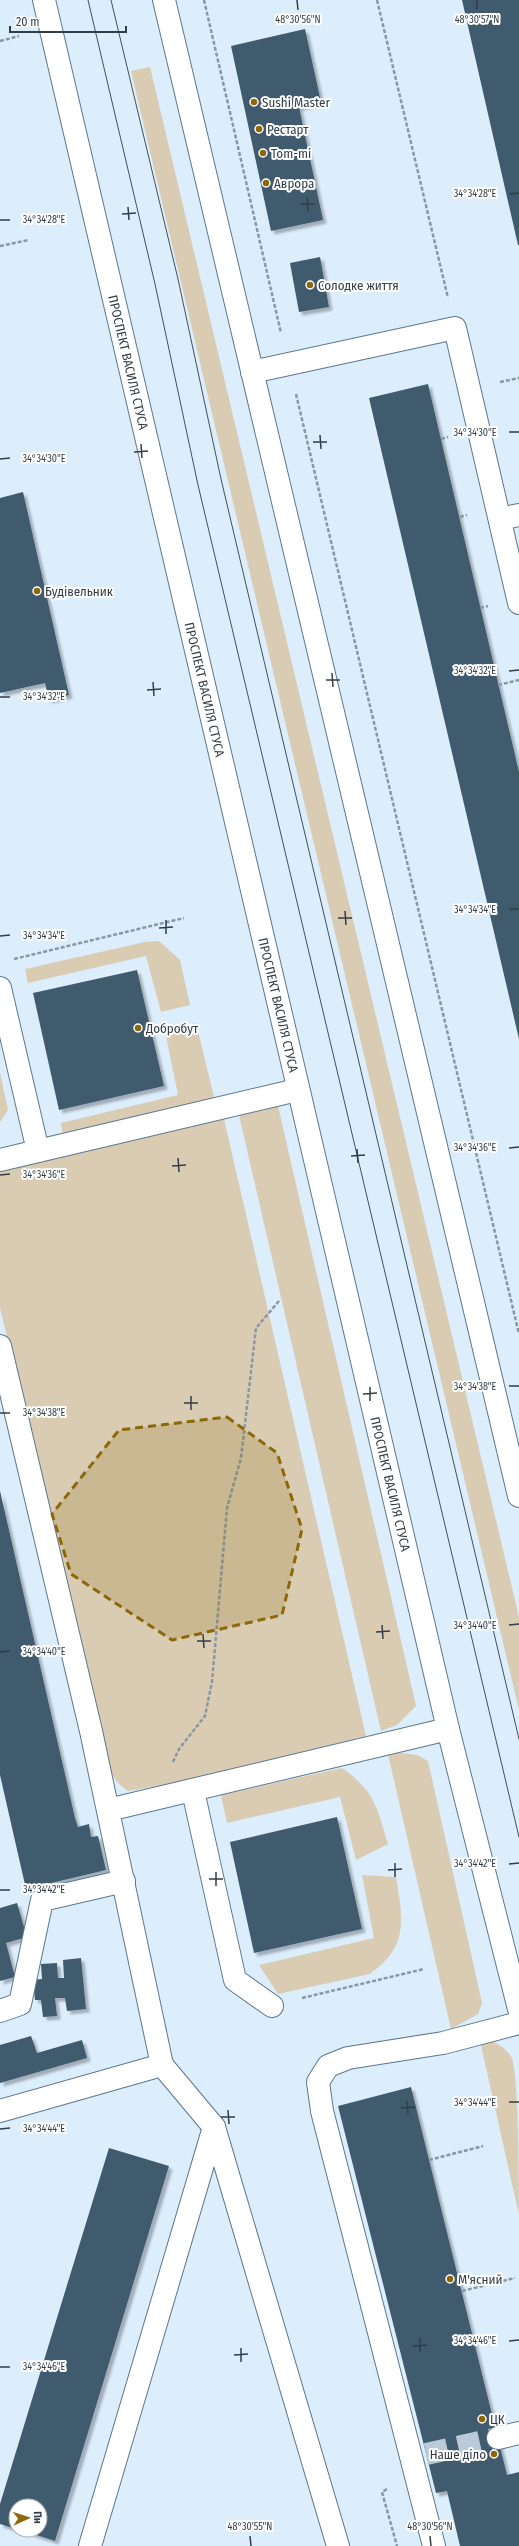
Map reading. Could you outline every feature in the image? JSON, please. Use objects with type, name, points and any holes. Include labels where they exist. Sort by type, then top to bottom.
[{"type":"street","name":"ПРОСПЕКТ ВАСИЛЯ СТУСА","points":[[44,0],[297,1090],[448,1729],[519,2009]]},
{"type":"street","points":[[164,0],[519,1496]]},
{"type":"street","points":[[252,372],[455,328],[509,517],[519,603]]},
{"type":"street","points":[[0,988],[38,1151]]},
{"type":"street","points":[[0,1160],[297,1090]]},
{"type":"street","points":[[0,1346],[108,1810],[162,2065],[214,2127],[338,2546]]},
{"type":"street","points":[[108,1810],[193,1791],[448,1729]]},
{"type":"street","points":[[193,1791],[235,1980],[272,2006]]},
{"type":"street","points":[[0,2011],[20,2004],[42,1900],[124,1882]]},
{"type":"street","points":[[434,2546],[419,2456],[322,2111],[318,2082],[328,2066],[348,2058],[443,2042],[519,2023]]},
{"type":"street","points":[[0,2111],[162,2065]]},
{"type":"street","points":[[90,2546],[214,2127]]},
{"type":"street","points":[[498,2438],[519,2433]]},
{"type":"path","points":[[204,0],[519,1334]]},
{"type":"path","points":[[377,0],[455,328]]},
{"type":"path","points":[[0,246],[29,240]]},
{"type":"path","points":[[498,685],[519,680]]},
{"type":"path","points":[[8,960],[184,918]]},
{"type":"path","points":[[169,1768],[179,1749],[205,1716],[212,1682],[227,1508],[241,1458],[256,1328],[279,1301]]},
{"type":"path","points":[[272,2006],[424,1969]]},
{"type":"path","points":[[429,2160],[483,2146]]},
{"type":"path","points":[[462,2291],[515,2278]]},
{"type":"path","points":[[382,2492],[397,2546]]},
{"type":"highlighted area","points":[[227,1417],[277,1453],[302,1529],[282,1615],[172,1640],[71,1574],[52,1514],[119,1430]]},
{"type":"shaded area","points":[[150,67],[519,1617],[519,1710],[131,71]]},
{"type":"shaded area","points":[[159,941],[180,960],[190,1005],[161,1012],[146,956],[28,983],[25,969],[145,942]]},
{"type":"shaded area","points":[[196,1023],[215,1101],[63,1136],[61,1123],[178,1095],[165,1031]]},
{"type":"shaded area","points":[[0,1073],[8,1110],[0,1122]]},
{"type":"shaded area","points":[[278,1106],[416,1706],[397,1725],[381,1731],[239,1115]]},
{"type":"shaded area","points":[[224,1119],[366,1736],[176,1783],[128,1791],[117,1782],[111,1772],[0,1308],[0,1171]]},
{"type":"shaded area","points":[[401,1753],[417,1755],[428,1761],[482,2003],[478,2014],[451,2029],[388,1754]]},
{"type":"shaded area","points":[[342,1768],[362,1785],[373,1801],[381,1820],[388,1844],[356,1860],[340,1797],[227,1823],[221,1795]]},
{"type":"shaded area","points":[[362,1875],[396,1877],[401,1919],[400,1931],[392,1953],[383,1964],[370,1974],[278,1994],[259,1965],[374,1938]]},
{"type":"shaded area","points":[[491,2040],[508,2052],[512,2058],[514,2070],[518,2133],[519,2215],[480,2041]]},
{"type":"building","points":[[462,0],[519,0],[519,245],[518,245]]},
{"type":"building","points":[[305,29],[321,102],[299,107],[323,220],[271,231],[231,46]]},
{"type":"building","name":"Солодке життя","points":[[320,257],[329,307],[299,312],[290,263]]},
{"type":"building","points":[[428,384],[519,772],[519,1039],[369,398]]},
{"type":"building","points":[[23,492],[69,695],[49,700],[45,683],[0,693],[0,498]]},
{"type":"building","points":[[137,970],[164,1086],[59,1110],[33,993]]},
{"type":"building","points":[[0,1491],[75,1818],[78,1827],[89,1824],[91,1837],[98,1836],[106,1870],[26,1889],[0,1775]]},
{"type":"building","points":[[337,1817],[362,1929],[254,1953],[230,1842]]},
{"type":"building","points":[[17,1903],[27,1937],[6,1943],[15,1977],[0,1981],[0,1908]]},
{"type":"building","points":[[81,1958],[86,2009],[67,2011],[65,1998],[55,1998],[57,2016],[43,2017],[41,2000],[35,2000],[33,1980],[42,1979],[41,1964],[57,1963],[58,1978],[64,1978],[63,1960]]},
{"type":"building","points":[[31,2036],[37,2053],[82,2040],[87,2058],[0,2083],[0,2045]]},
{"type":"building","points":[[411,2087],[507,2475],[519,2472],[519,2546],[460,2546],[447,2491],[436,2493],[338,2106]]},
{"type":"building","points":[[109,2148],[169,2166],[55,2541],[46,2538],[48,2538],[48,2498],[8,2498],[8,2526],[0,2524],[0,2504]]},
{"type":"tunnel","points":[[426,2454],[498,2438]]},
{"type":"tram line","points":[[88,0],[155,284],[198,485],[519,1837]]},
{"type":"tram line","points":[[111,0],[178,279],[221,479],[519,1739]]},
{"type":"place","name":"Sushi Master","points":[[254,102]]},
{"type":"place","name":"Рестарт","points":[[259,129]]},
{"type":"place","name":"Tom-mi","points":[[263,153]]},
{"type":"place","name":"Аврора","points":[[266,183]]},
{"type":"place","name":"Солодке життя","points":[[310,285]]},
{"type":"place","name":"Будівельник","points":[[37,591]]},
{"type":"place","name":"Добробут","points":[[138,1028]]},
{"type":"place","name":"М'ясний","points":[[450,2279]]},
{"type":"place","name":"ЦК","points":[[482,2419]]},
{"type":"place","name":"Наше діло","points":[[494,2454]]}]
